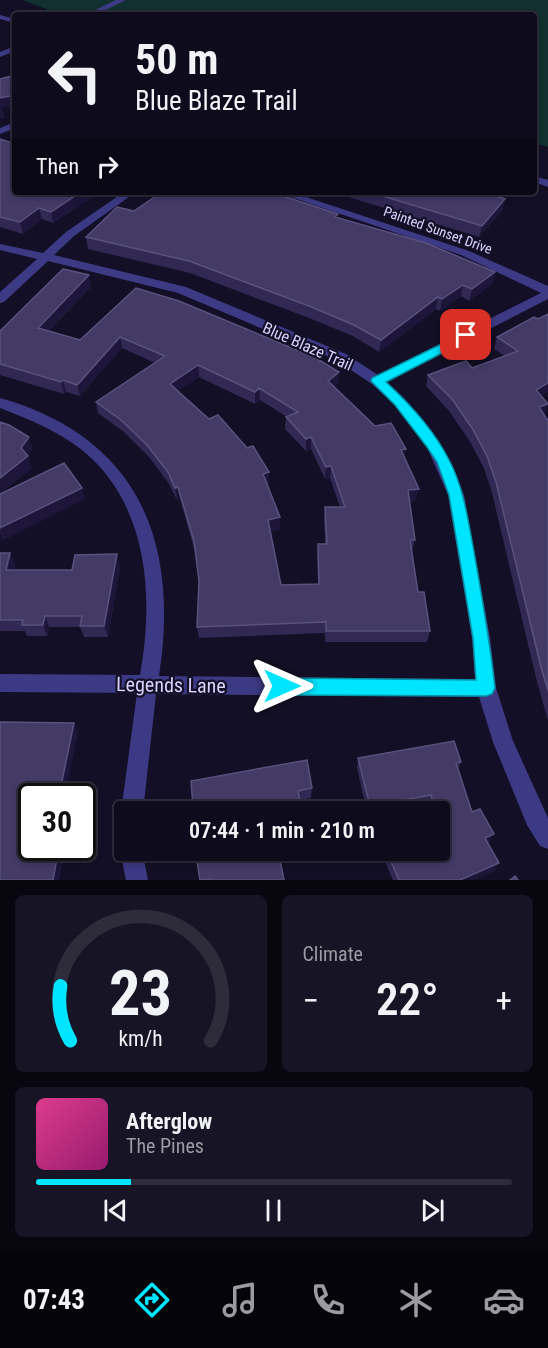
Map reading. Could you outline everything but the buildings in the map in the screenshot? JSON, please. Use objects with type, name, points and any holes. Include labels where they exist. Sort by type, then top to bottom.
[{"type":"street","points":[[96,12],[122,0]]},
{"type":"street","points":[[0,299],[70,234],[127,195]]},
{"type":"street","name":"Painted Sunset Drive","points":[[290,195],[465,253],[548,292]]},
{"type":"street","name":"Blue Blaze Trail","points":[[0,247],[110,271],[182,290],[341,357],[377,381],[400,402],[432,443],[443,462],[456,495],[481,638],[486,688],[503,742],[535,818],[548,838]]},
{"type":"street","points":[[377,381],[548,292]]},
{"type":"street","points":[[0,403],[64,432],[88,446],[114,473],[131,499],[144,532],[154,571],[156,629],[133,801]]},
{"type":"street","name":"Legends Lane","points":[[0,682],[148,686],[486,688]]},
{"type":"street","points":[[133,861],[137,880]]},
{"type":"green space","points":[[22,0],[548,0],[548,147],[537,144],[537,12],[54,12]]},
{"type":"route","points":[[282,686],[486,688],[481,638],[456,495],[443,462],[432,443],[400,402],[377,381],[466,335]]}]
